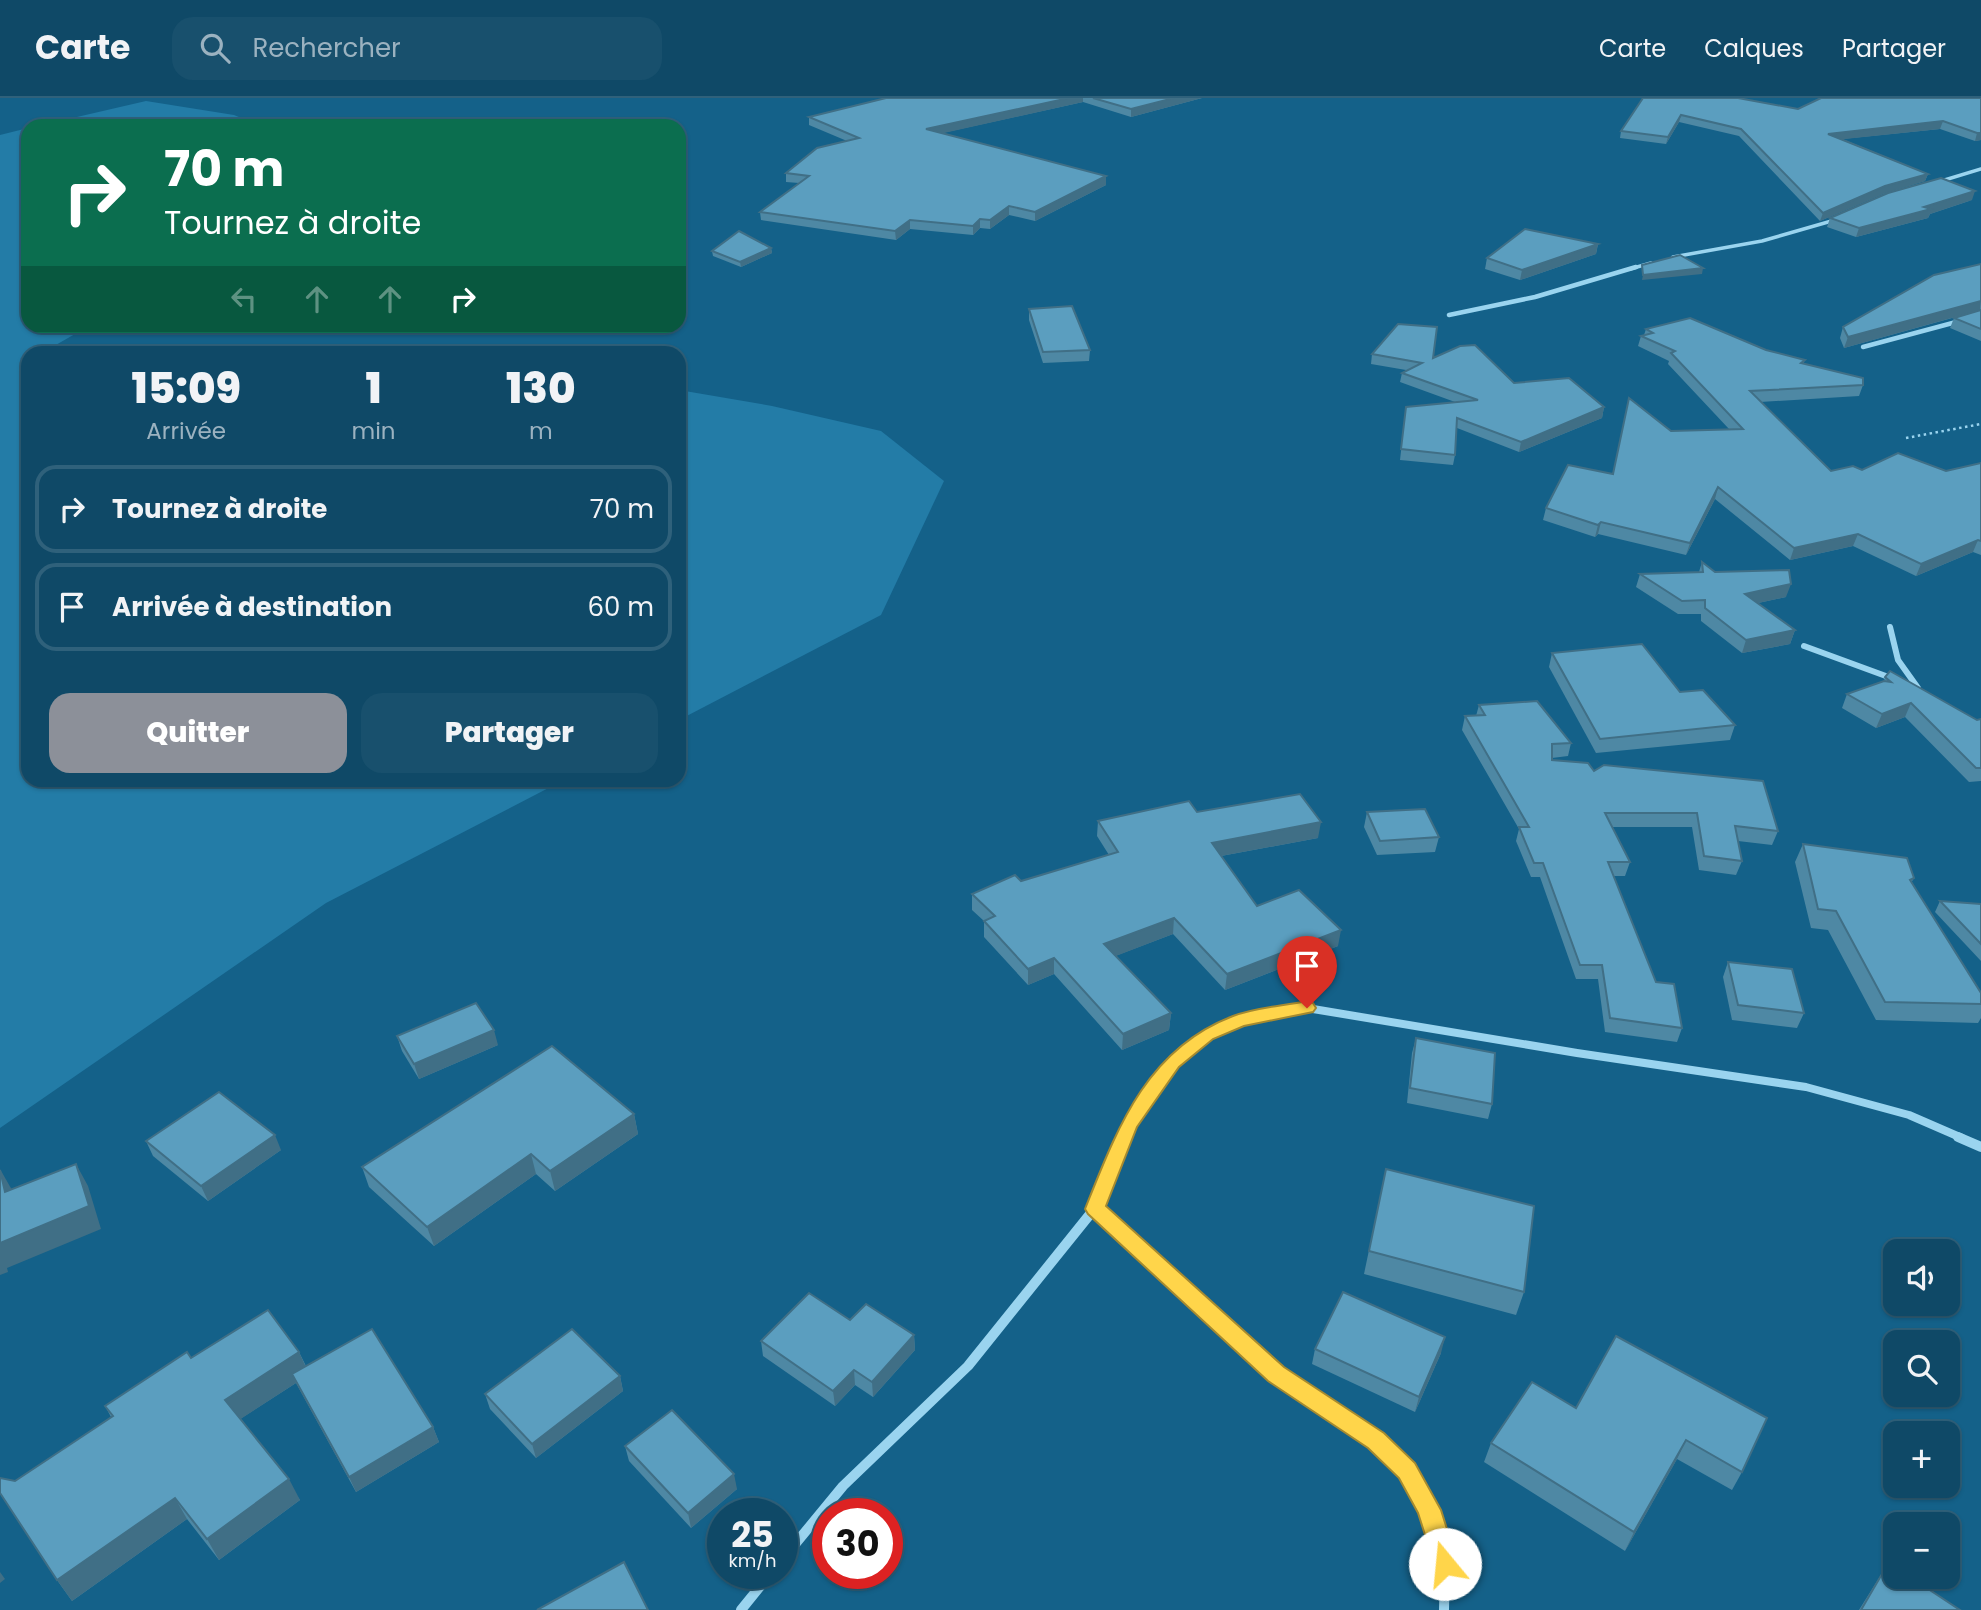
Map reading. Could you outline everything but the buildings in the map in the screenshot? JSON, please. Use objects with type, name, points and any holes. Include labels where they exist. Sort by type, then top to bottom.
[{"type":"street","points":[[1937,183],[1981,169]]},
{"type":"street","points":[[1664,260],[1762,241],[1814,228],[1845,216]]},
{"type":"street","points":[[1449,315],[1535,297],[1652,263]]},
{"type":"street","points":[[1863,347],[1968,319]]},
{"type":"street","points":[[1890,627],[1898,660],[1918,688]]},
{"type":"street","points":[[1804,646],[1928,694]]},
{"type":"street","points":[[798,1541],[843,1486],[968,1366],[1095,1209],[1129,1125],[1173,1063],[1207,1035],[1241,1020],[1307,1008],[1577,1053],[1806,1087],[1909,1115],[1981,1147]]},
{"type":"street","points":[[1095,1209],[1276,1374],[1376,1440],[1407,1471],[1429,1510],[1445,1564],[1444,1610]]},
{"type":"street","points":[[741,1610],[758,1589]]},
{"type":"path","points":[[1906,438],[1981,424]]},
{"type":"shaded area","points":[[146,101],[234,115],[244,119],[68,119]]},
{"type":"shaded area","points":[[21,130],[21,333],[77,333],[54,346],[21,346],[21,787],[550,787],[326,903],[0,1128],[0,135]]},
{"type":"shaded area","points":[[686,391],[772,406],[881,431],[944,481],[881,615],[686,716]]},
{"type":"route","points":[[1307,1008],[1241,1020],[1207,1035],[1173,1063],[1129,1125],[1095,1209],[1276,1374],[1376,1440],[1407,1471],[1429,1510],[1445,1564]]}]
